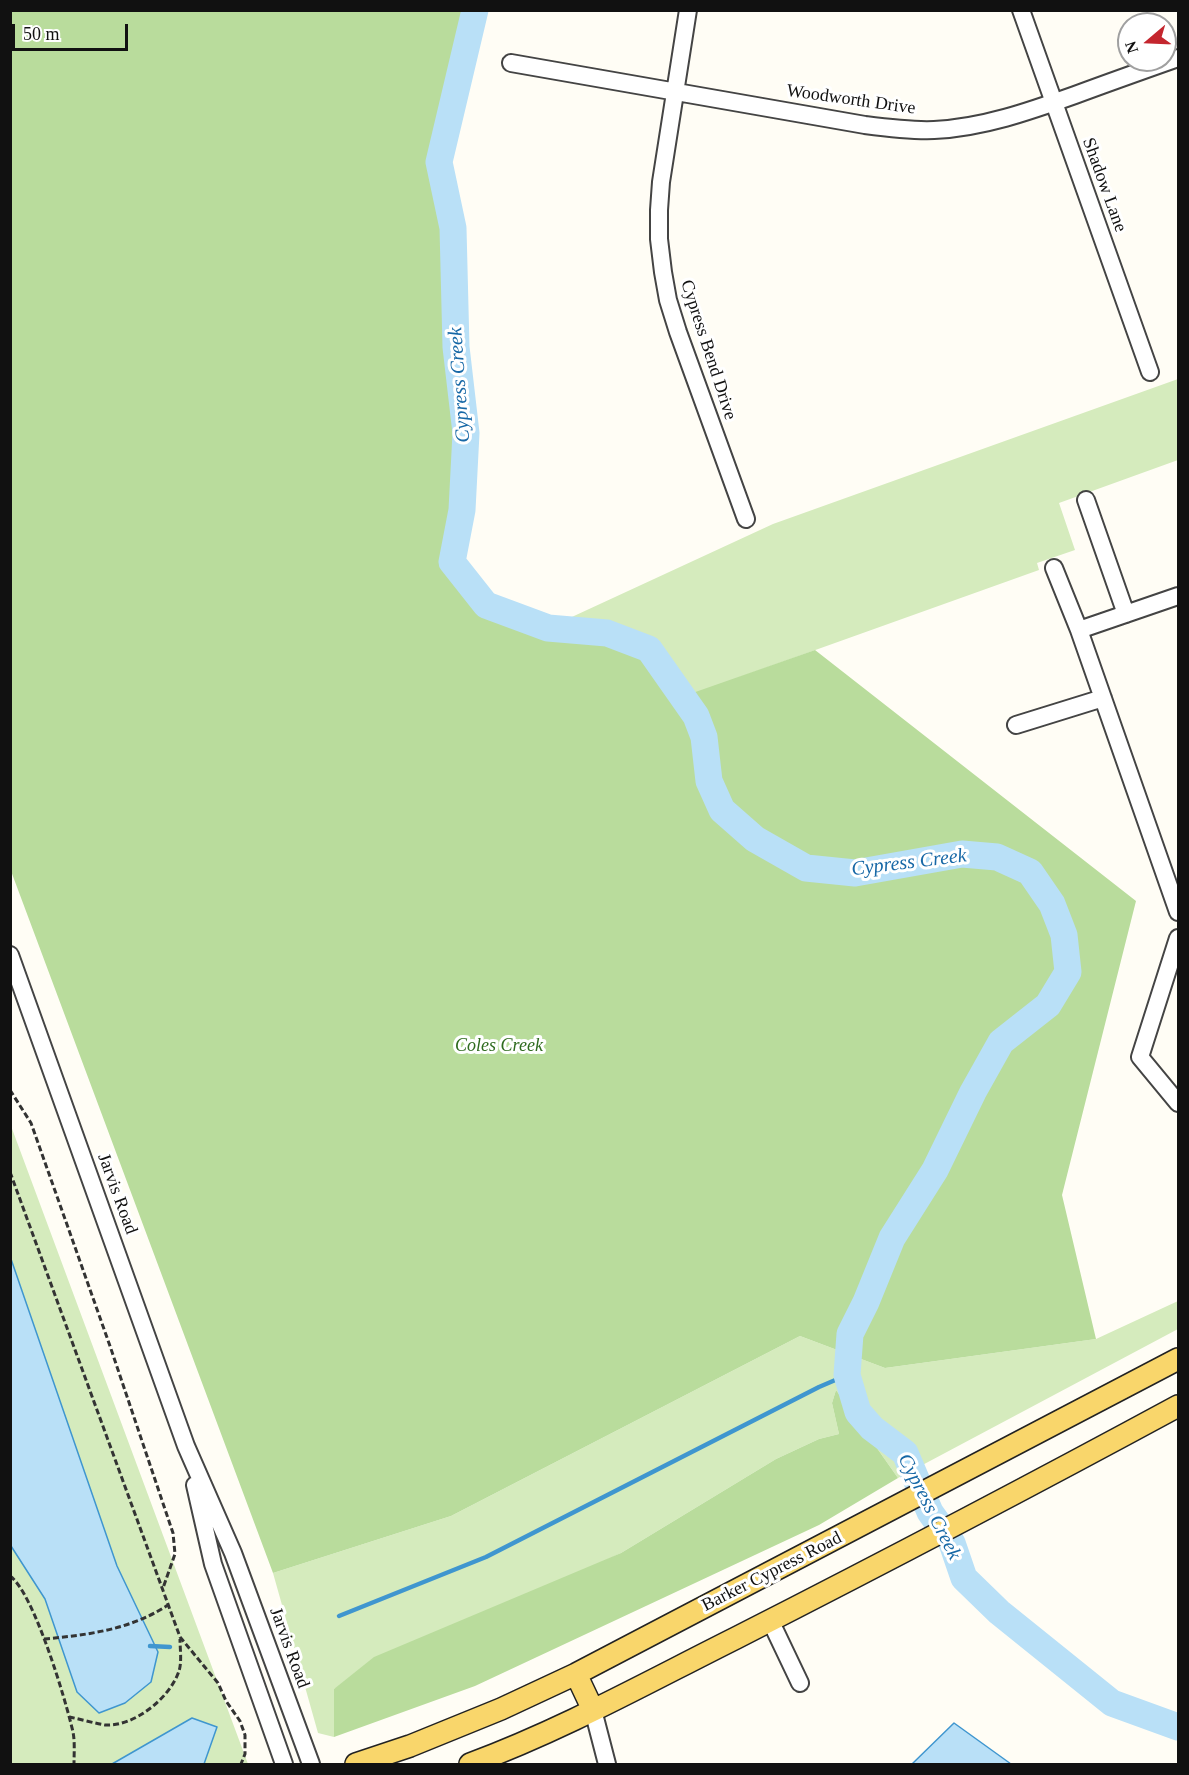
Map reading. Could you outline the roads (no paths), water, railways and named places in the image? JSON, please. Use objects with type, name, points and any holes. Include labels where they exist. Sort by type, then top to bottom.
[{"type":"main road","name":"Barker Cypress Road","points":[[356,1764],[410,1746],[501,1709],[576,1674],[1179,1359]]},
{"type":"main road","points":[[470,1764],[508,1750],[593,1710],[918,1545],[1179,1406]]},
{"type":"main road","points":[[576,1674],[593,1710]]},
{"type":"street","name":"Cypress Bend Drive","points":[[688,10],[661,182],[659,238],[668,300],[746,519]]},
{"type":"street","name":"Shadow Lane","points":[[1021,10],[1150,372]]},
{"type":"street","name":"Woodworth Drive","points":[[510,63],[865,125],[933,130],[964,127],[1000,119],[1179,58]]},
{"type":"street","points":[[1086,500],[1126,614]]},
{"type":"street","points":[[1054,568],[1079,630],[1179,912]]},
{"type":"street","points":[[1079,630],[1179,596]]},
{"type":"street","points":[[1016,725],[1103,698]]},
{"type":"street","points":[[1179,938],[1140,1057],[1179,1103]]},
{"type":"street","name":"Jarvis Road","points":[[10,955],[186,1446],[233,1553],[310,1764]]},
{"type":"street","name":"Jarvis Road","points":[[186,1446],[213,1564],[284,1764]]},
{"type":"street","points":[[770,1620],[800,1683]]},
{"type":"street","points":[[593,1710],[607,1764]]},
{"type":"water","points":[[11,1259],[117,1566],[158,1652],[151,1682],[125,1703],[99,1713],[77,1692],[45,1599],[11,1546]]},
{"type":"water","points":[[192,1718],[217,1727],[204,1764],[112,1764]]},
{"type":"water","points":[[954,1723],[1011,1764],[912,1764]]},
{"type":"waterway","name":"Cypress Creek","points":[[475,10],[439,162],[453,228],[456,347],[466,433],[462,510],[452,562],[486,605],[548,628],[607,633],[649,649],[696,716],[704,737],[709,781],[722,810],[755,839],[806,868],[855,873],[962,854],[997,857],[1030,872],[1052,904],[1064,935],[1068,972],[1048,1005],[1001,1042],[973,1092],[935,1170],[892,1238],[866,1302],[850,1334],[847,1375],[858,1412],[872,1428],[905,1453],[930,1512],[952,1543],[964,1578],[999,1612],[1112,1703],[1178,1727]]},
{"type":"waterway","points":[[339,1616],[486,1557],[819,1387],[847,1375]]},
{"type":"waterway","points":[[150,1646],[170,1647]]},
{"type":"park label","name":"Coles Creek","points":[[499,1046]]}]
